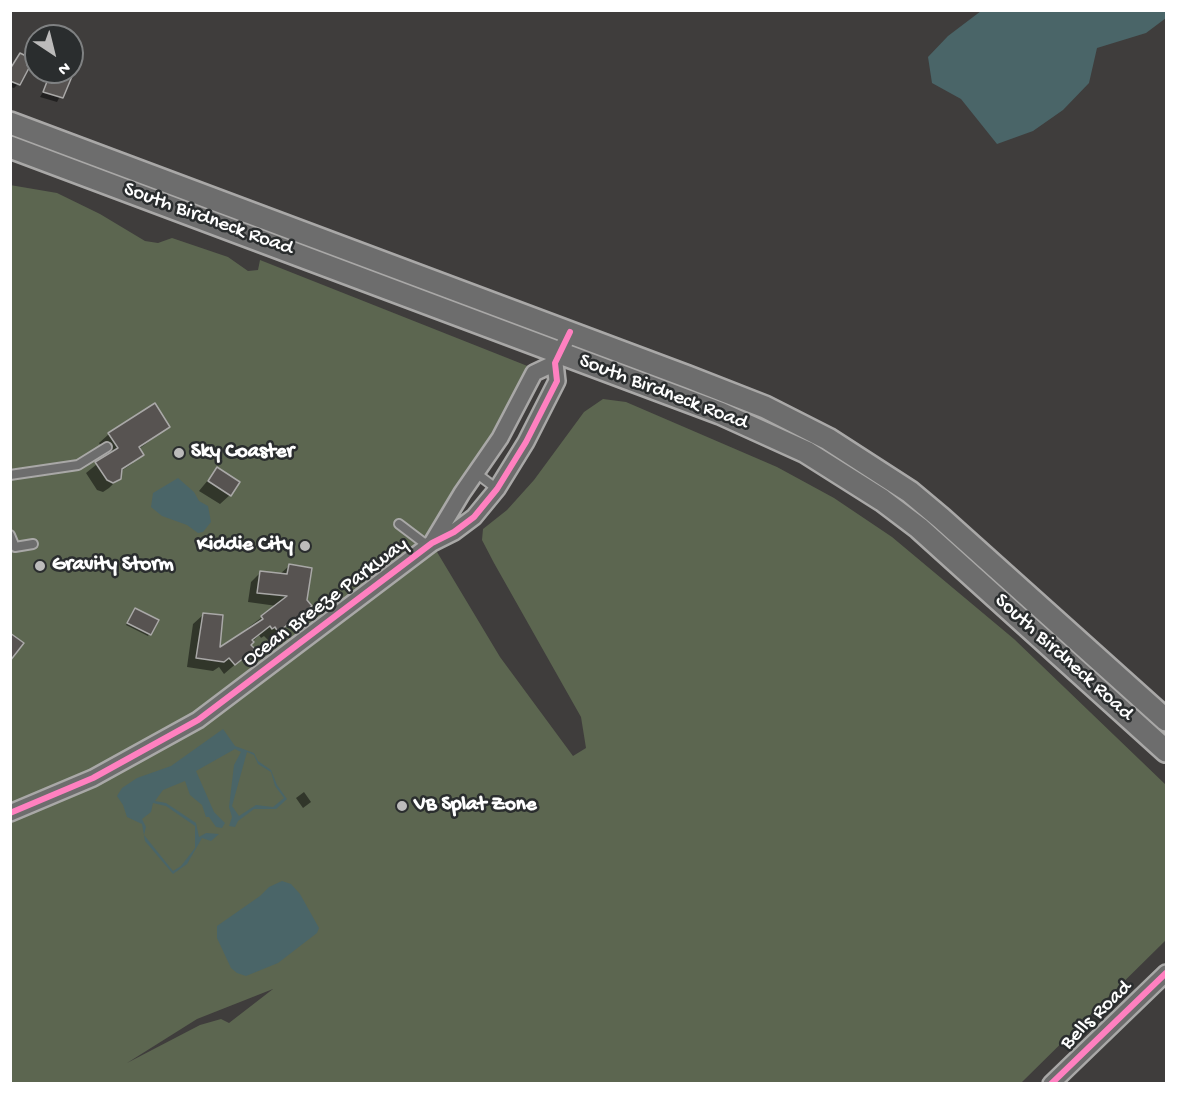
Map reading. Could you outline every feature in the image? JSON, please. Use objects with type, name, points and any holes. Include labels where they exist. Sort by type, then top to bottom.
[{"type":"main road","name":"South Birdneck Road","points":[[10,123],[765,407],[828,438],[870,464],[941,518],[1167,720]]},
{"type":"main road","name":"South Birdneck Road","points":[[10,147],[558,358],[748,425],[806,452],[854,481],[919,528],[1167,751]]},
{"type":"street","name":"Ocean Breeze Parkway","points":[[10,813],[93,778],[198,720],[430,544],[454,532],[474,517],[496,489],[526,442],[557,381],[558,358],[570,333]]},
{"type":"street","name":"Ocean Breeze Parkway","points":[[430,544],[500,438],[534,373],[558,358]]},
{"type":"street","name":"Bells Road","points":[[1051,1083],[1167,973]]},
{"type":"lane","points":[[10,475],[78,465],[107,447]]},
{"type":"lane","points":[[476,472],[496,489]]},
{"type":"lane","points":[[399,524],[430,544]]},
{"type":"lane","points":[[10,535],[15,547],[33,544]]},
{"type":"green space","points":[[10,185],[57,193],[100,214],[145,241],[158,243],[172,238],[228,257],[248,271],[258,270],[260,260],[530,367],[437,552],[500,657],[573,756],[586,748],[581,717],[482,540],[483,529],[507,510],[534,480],[584,412],[603,399],[626,402],[777,467],[834,498],[892,537],[1014,639],[1166,785],[1166,940],[1021,1083],[11,1083]],"holes":[[[273,989],[229,1023],[221,1019],[200,1025],[127,1063],[197,1019]]]},
{"type":"water","points":[[1166,10],[1166,18],[1146,33],[1097,48],[1089,83],[1063,110],[1033,131],[997,144],[961,99],[932,83],[928,57],[948,36],[981,11]]},
{"type":"water","points":[[178,478],[194,492],[199,501],[208,506],[211,522],[203,532],[198,533],[187,525],[162,516],[151,507],[153,493]]},
{"type":"water","points":[[223,729],[235,746],[254,753],[258,761],[271,770],[277,785],[287,799],[276,809],[254,809],[238,821],[235,827],[229,826],[232,817],[229,807],[234,765],[241,752],[235,749],[196,771],[214,812],[225,823],[222,828],[216,827],[209,817],[206,817],[202,805],[190,795],[185,781],[163,790],[155,801],[166,803],[196,823],[199,837],[206,833],[219,834],[211,841],[202,838],[187,864],[173,874],[145,841],[142,824],[127,817],[117,796],[122,788],[137,778],[171,766]],"holes":[[[247,752],[254,755],[258,764],[271,772],[275,786],[284,798],[273,807],[256,805],[239,816],[232,806]],[[153,803],[166,806],[195,826],[195,848],[181,866],[173,871],[144,835],[146,827],[142,819],[151,812]]]},
{"type":"water","points":[[282,881],[291,884],[300,894],[319,928],[317,933],[278,963],[246,976],[237,973],[231,968],[217,938],[217,926],[260,896],[269,887]]},
{"type":"building","points":[[20,53],[24,55],[24,77],[20,85],[10,81],[10,69]]},
{"type":"building","points":[[46,84],[69,84],[63,98],[43,92]]},
{"type":"building","points":[[155,403],[170,427],[139,447],[144,455],[122,469],[121,479],[113,483],[107,480],[95,462],[118,448],[108,433]]},
{"type":"building","points":[[217,467],[240,482],[231,496],[208,481]]},
{"type":"building","points":[[289,564],[312,568],[307,600],[312,606],[278,632],[275,627],[272,629],[270,626],[252,640],[254,642],[251,645],[255,649],[235,665],[229,658],[224,662],[196,658],[203,613],[223,615],[220,647],[263,619],[261,616],[287,596],[257,593],[260,571],[287,574]]},
{"type":"building","points":[[135,608],[159,620],[151,635],[127,623]]},
{"type":"building","points":[[10,633],[24,643],[10,661]]},
{"type":"cycle path","points":[[10,813],[93,778],[198,720],[432,543],[454,532],[474,517],[497,489],[526,442],[557,381],[555,363],[570,332]]},
{"type":"cycle path","points":[[1051,1084],[1166,973]]},
{"type":"place","name":"Sky Coaster","points":[[179,453]]},
{"type":"place","name":"Kiddie City","points":[[305,546]]},
{"type":"place","name":"Gravity Storm","points":[[40,566]]},
{"type":"place","name":"VB Splat Zone","points":[[402,806]]}]
